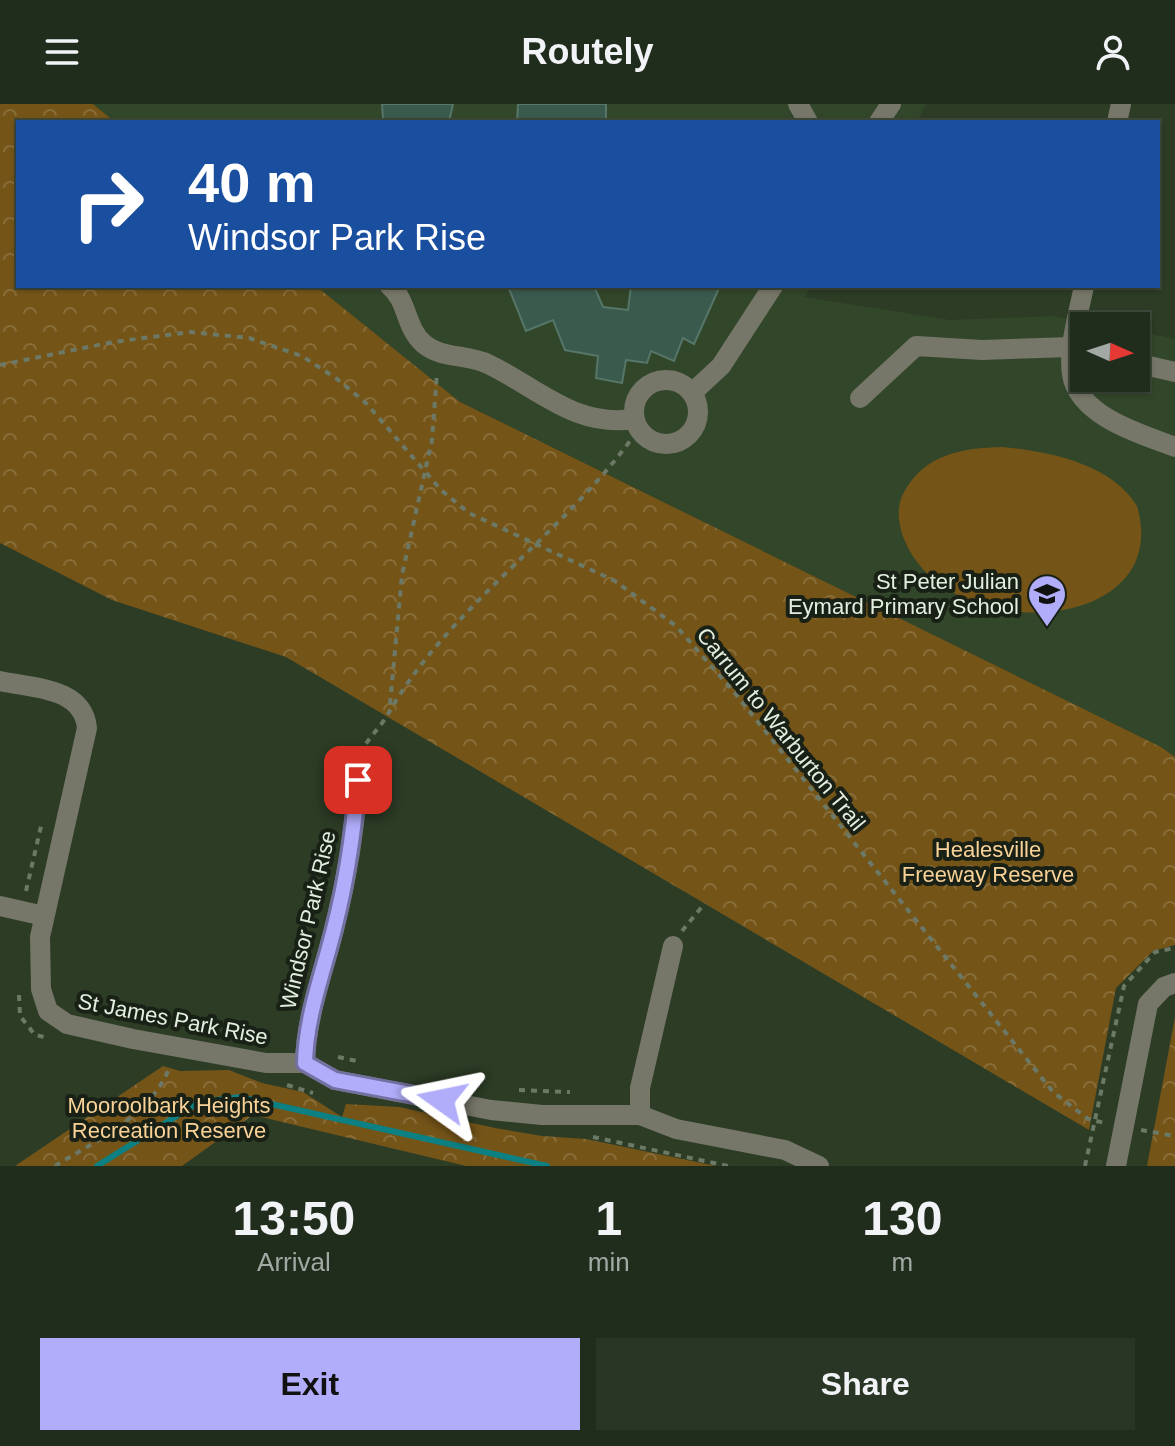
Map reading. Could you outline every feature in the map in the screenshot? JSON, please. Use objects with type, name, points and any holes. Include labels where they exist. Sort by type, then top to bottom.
[{"type":"street","points":[[391,288],[401,301],[414,333],[437,352],[486,363],[587,419],[636,424]]},
{"type":"street","points":[[692,393],[721,366],[772,288]]},
{"type":"street","points":[[1079,312],[1084,288]]},
{"type":"street","points":[[860,398],[916,346],[982,350],[1070,347]]},
{"type":"street","points":[[1150,366],[1175,372]]},
{"type":"street","points":[[657,380],[676,381],[692,393],[698,412],[691,432],[684,439],[664,444],[645,437],[636,424],[636,399],[648,384],[657,380]]},
{"type":"street","points":[[1081,392],[1096,409],[1134,431],[1175,447]]},
{"type":"street","name":"St James Park Rise","points":[[0,681],[69,697],[86,715],[87,728],[44,916],[41,989],[48,1011],[67,1024],[133,1039],[266,1063],[305,1063]]},
{"type":"street","points":[[350,773],[380,787]]},
{"type":"street","name":"Windsor Park Rise","points":[[305,1063],[310,1018],[336,923],[354,829],[350,773]]},
{"type":"street","points":[[0,906],[44,916]]},
{"type":"street","points":[[640,1115],[640,1088],[673,946]]},
{"type":"street","points":[[1116,1166],[1148,1004],[1164,987],[1175,983]]},
{"type":"street","points":[[305,1063],[335,1080],[491,1110],[542,1115],[640,1115],[676,1129],[785,1150],[819,1166]]},
{"type":"path","name":"Carrum to Warburton Trail","points":[[0,365],[150,336],[191,332],[249,338],[302,356],[366,403],[425,472],[469,513],[615,581],[676,626],[734,692],[1034,1070],[1064,1102],[1095,1121],[1175,1136]]},
{"type":"path","points":[[389,710],[402,575],[436,406],[437,352]]},
{"type":"path","points":[[350,773],[372,732],[416,673],[534,544],[605,473],[636,424]]},
{"type":"path","points":[[673,946],[705,903]]},
{"type":"path","points":[[1085,1166],[1124,986],[1155,952],[1175,948]]},
{"type":"path","points":[[55,1166],[136,1112],[156,1092],[170,1066]]},
{"type":"shaded area","points":[[93,104],[927,104],[917,120],[113,120]]},
{"type":"shaded area","name":"St Peter Julian Eymard Primary School","points":[[318,288],[810,288],[805,297],[950,320],[1053,316],[1070,319],[1070,392],[1150,392],[1150,334],[1175,339],[1175,757],[1161,747],[460,402]]},
{"type":"green space","name":"Healesville Freeway Reserve","points":[[0,104],[93,104],[113,120],[16,120],[16,288],[318,288],[460,402],[1161,747],[1175,757],[1175,945],[1153,951],[1116,988],[1089,1130],[286,657],[112,600],[0,543]]},
{"type":"green space","points":[[1002,447],[1077,462],[1095,469],[1126,491],[1137,506],[1140,549],[1123,581],[1091,602],[1051,612],[1007,610],[964,598],[928,574],[904,539],[899,521],[901,497],[913,479],[934,461],[973,449]]},
{"type":"green space","points":[[1175,1017],[1175,1166],[1147,1166]]},
{"type":"green space","name":"Mooroolbark Heights Recreation Reserve","points":[[163,1066],[180,1071],[229,1070],[262,1083],[303,1092],[342,1117],[346,1104],[399,1107],[495,1128],[586,1139],[716,1166],[466,1166],[253,1115],[182,1166],[15,1166]]},
{"type":"building","points":[[382,104],[453,104],[449,120],[378,120],[383,119]]},
{"type":"building","points":[[518,104],[606,104],[606,120],[517,120]]},
{"type":"building","points":[[509,288],[595,288],[603,307],[628,310],[631,288],[719,288],[694,344],[683,338],[674,361],[651,351],[647,363],[626,360],[622,383],[596,378],[598,356],[565,350],[553,320],[526,331]]},
{"type":"waterway","points":[[97,1166],[199,1102],[240,1097],[547,1166]]},
{"type":"place","name":"St Peter Julian Eymard Primary School","points":[[1047,628]]},
{"type":"route","points":[[358,780],[354,829],[336,923],[310,1018],[305,1063],[326,1077],[346,1083],[442,1100]]}]
